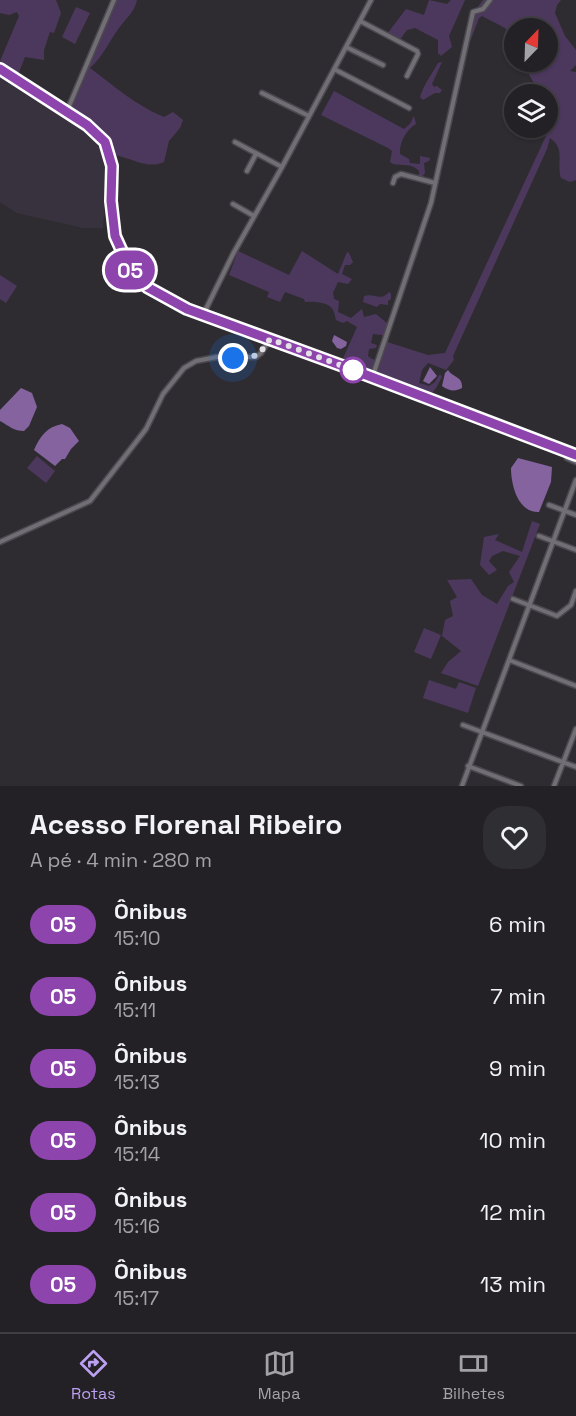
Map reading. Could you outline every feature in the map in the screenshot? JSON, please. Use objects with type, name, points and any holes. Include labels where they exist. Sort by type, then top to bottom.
[{"type":"street","points":[[67,111],[114,0]]},
{"type":"street","points":[[203,315],[371,0]]},
{"type":"street","points":[[372,378],[389,324],[422,236],[473,12],[483,9],[490,0]]},
{"type":"street","points":[[360,21],[417,51],[418,54],[407,76]]},
{"type":"street","points":[[346,47],[383,65]]},
{"type":"street","points":[[0,69],[67,111],[94,130],[105,142],[112,166],[113,228],[118,246],[130,269],[154,292],[187,309],[576,454]]},
{"type":"street","points":[[334,69],[409,108]]},
{"type":"street","points":[[261,93],[309,116]]},
{"type":"street","points":[[235,142],[282,167]]},
{"type":"street","points":[[247,171],[256,154]]},
{"type":"street","points":[[393,183],[395,177],[401,174],[435,183]]},
{"type":"street","points":[[233,204],[254,216]]},
{"type":"street","points":[[0,542],[90,501],[136,442],[163,394],[184,368],[196,361],[217,357],[255,357],[261,353],[270,339]]},
{"type":"street","points":[[567,458],[576,462]]},
{"type":"street","points":[[462,786],[576,480]]},
{"type":"street","points":[[549,505],[576,515]]},
{"type":"street","points":[[538,536],[576,550]]},
{"type":"street","points":[[513,599],[557,616],[574,603],[576,591]]},
{"type":"street","points":[[509,660],[576,686]]},
{"type":"street","points":[[463,725],[576,767]]},
{"type":"street","points":[[555,786],[576,729]]},
{"type":"street","points":[[468,766],[521,786]]},
{"type":"shaded area","points":[[0,0],[56,0],[61,13],[54,33],[50,32],[44,50],[44,60],[25,57],[17,77],[0,67],[0,61],[19,16],[17,12],[9,15],[0,13]]},
{"type":"shaded area","points":[[114,0],[137,0],[132,12],[90,68],[144,107],[164,117],[173,112],[183,120],[180,128],[169,141],[164,162],[157,164],[145,164],[113,155],[105,139],[95,128],[67,110]]},
{"type":"shaded area","points":[[429,0],[447,4],[451,0],[465,0],[449,36],[452,47],[441,56],[438,53],[438,40],[415,28],[407,30],[399,41],[387,34],[406,9],[424,15]]},
{"type":"shaded area","points":[[483,0],[561,0],[555,13],[557,18],[504,18],[504,27],[482,16],[479,18],[465,55],[475,11]]},
{"type":"shaded area","points":[[76,7],[90,13],[75,44],[62,37]]},
{"type":"shaded area","points":[[558,20],[565,36],[576,50],[576,65],[570,71],[576,72],[576,180],[570,182],[561,178],[558,147],[550,138],[558,138],[558,84],[534,84],[528,72],[558,72]]},
{"type":"shaded area","points":[[442,62],[432,84],[442,90],[423,100],[420,97],[424,88],[438,63]]},
{"type":"shaded area","points":[[0,74],[91,130],[102,141],[108,162],[103,228],[83,228],[17,213],[0,202]]},
{"type":"shaded area","points":[[334,91],[404,129],[414,116],[416,124],[404,136],[400,154],[409,159],[410,163],[420,164],[420,156],[430,158],[424,163],[425,173],[422,177],[413,167],[390,162],[392,151],[388,148],[321,115]]},
{"type":"shaded area","points":[[545,138],[550,138],[453,356],[454,360],[446,370],[428,363],[422,370],[419,383],[429,386],[440,374],[442,377],[428,398],[341,363],[357,327],[347,321],[343,323],[336,320],[334,311],[328,305],[305,302],[304,299],[285,292],[280,302],[267,297],[269,292],[229,275],[238,251],[289,275],[302,251],[338,274],[347,252],[353,262],[345,265],[342,274],[352,279],[348,284],[338,282],[333,293],[334,299],[339,301],[338,312],[351,318],[362,309],[364,317],[376,314],[388,324],[383,340],[382,335],[373,334],[371,343],[377,345],[376,348],[369,349],[368,356],[377,360],[384,341],[428,355],[445,353]]},
{"type":"shaded area","points":[[0,275],[17,286],[6,303],[0,299]]},
{"type":"shaded area","points":[[389,292],[391,299],[388,305],[380,304],[377,307],[363,302],[364,296],[380,297]]},
{"type":"shaded area","points":[[334,335],[347,342],[346,346],[341,349],[337,348],[332,341]]},
{"type":"shaded area","points":[[430,367],[437,376],[429,384],[423,381]]},
{"type":"shaded area","points":[[448,370],[461,381],[462,388],[452,390],[442,386]]},
{"type":"shaded area","points":[[21,388],[32,393],[37,407],[29,426],[24,431],[14,429],[0,421],[0,410]]},
{"type":"shaded area","points":[[62,424],[70,428],[79,441],[65,459],[55,466],[34,450],[45,433],[52,427]]},
{"type":"shaded area","points":[[37,456],[55,471],[46,483],[27,468]]},
{"type":"shaded area","points":[[518,458],[552,467],[551,482],[539,512],[526,508],[514,490],[511,468]]},
{"type":"shaded area","points":[[532,521],[540,524],[478,686],[441,673],[448,662],[461,651],[442,636],[445,620],[453,616],[450,601],[457,597],[447,580],[471,579],[482,595],[497,604],[508,586],[514,582],[509,572],[520,556],[503,551],[492,556],[489,561],[497,570],[489,575],[480,565],[484,537],[499,534],[495,540],[522,552]]},
{"type":"shaded area","points":[[424,628],[441,635],[431,659],[414,652]]},
{"type":"shaded area","points":[[429,680],[456,689],[459,682],[476,688],[468,713],[423,698]]},
{"type":"bus line","name":"05","points":[[0,69],[87,125],[105,142],[112,166],[111,219],[115,236],[122,256],[130,269],[147,287],[187,309],[576,455]]},
{"type":"route","points":[[233,358],[255,357],[261,353],[270,339],[356,371],[353,370]]}]
